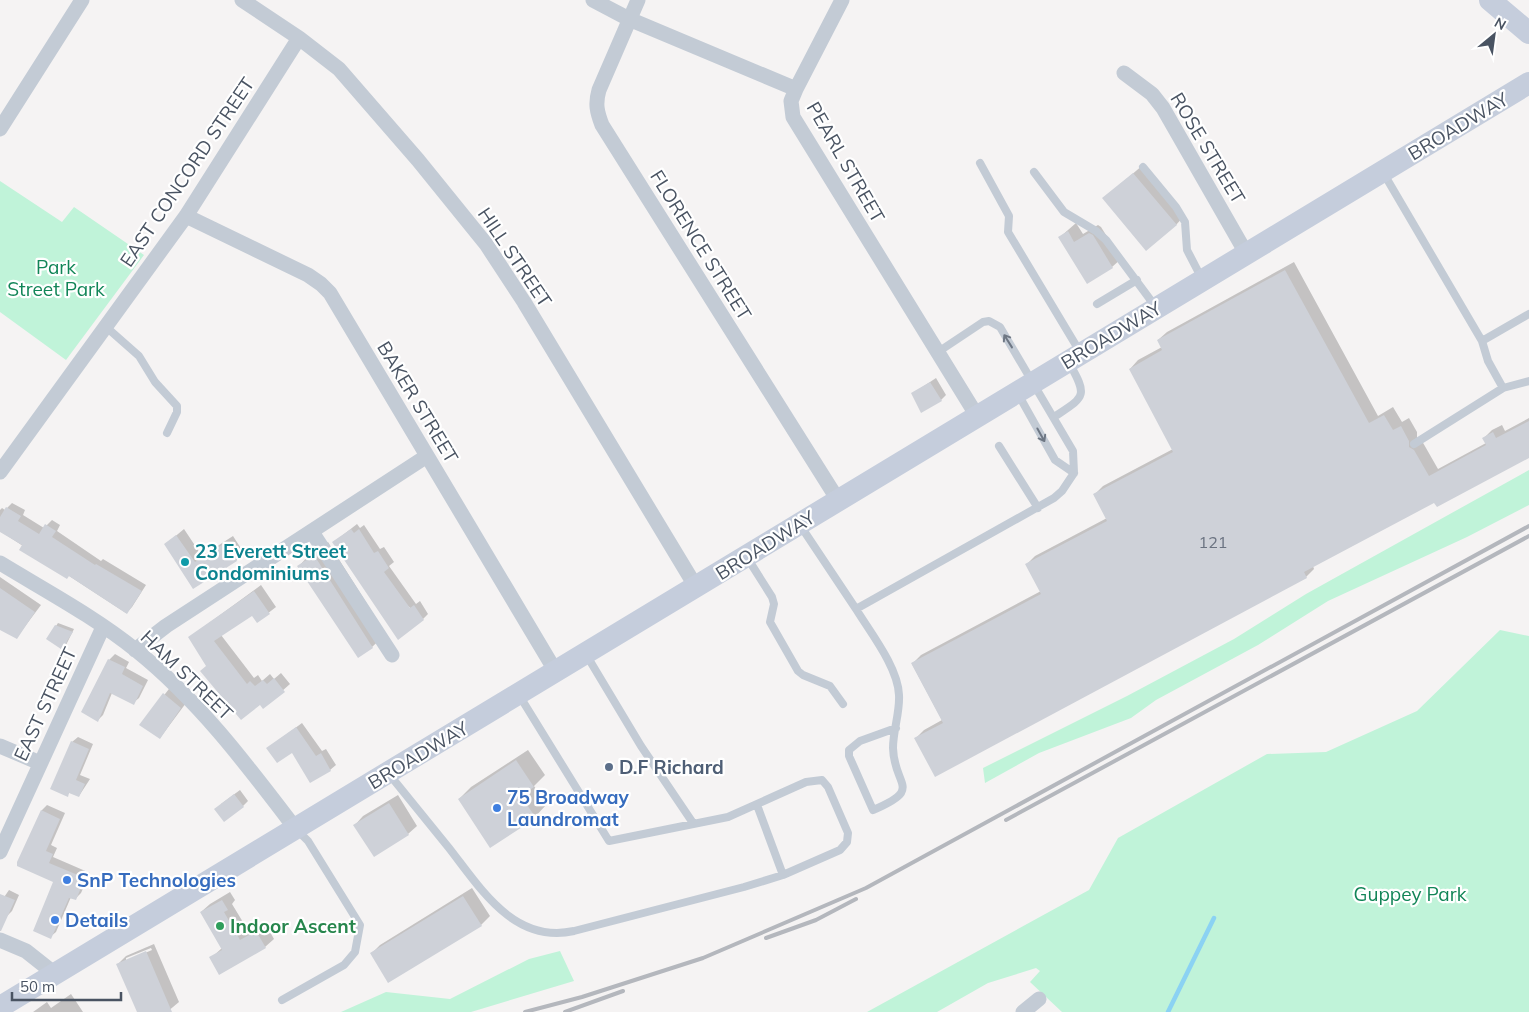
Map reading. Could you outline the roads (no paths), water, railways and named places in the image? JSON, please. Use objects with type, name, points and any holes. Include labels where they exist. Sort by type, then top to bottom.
[{"type":"street","points":[[0,129],[82,0]]},
{"type":"street","name":"HILL STREET","points":[[242,0],[299,38],[339,69],[357,88],[486,244],[504,270],[696,587]]},
{"type":"street","name":"PEARL STREET","points":[[593,0],[629,19],[796,89],[791,101],[793,117],[977,416]]},
{"type":"street","name":"FLORENCE STREET","points":[[638,0],[596,102],[597,112],[602,124],[838,500]]},
{"type":"street","points":[[796,89],[842,0]]},
{"type":"street","points":[[1490,0],[1529,33]]},
{"type":"street","name":"EAST CONCORD STREET","points":[[0,472],[186,216],[299,38]]},
{"type":"street","name":"ROSE STREET","points":[[1124,72],[1152,94],[1163,108],[1246,253]]},
{"type":"street","name":"BROADWAY","points":[[0,1007],[1529,83]]},
{"type":"street","name":"BAKER STREET","points":[[186,216],[321,284],[338,305],[556,672]]},
{"type":"street","points":[[135,650],[166,626],[426,456]]},
{"type":"street","points":[[312,532],[392,656]]},
{"type":"street","name":"HAM STREET","points":[[0,563],[103,626],[135,650],[210,721],[295,828]]},
{"type":"street","name":"EAST STREET","points":[[0,852],[103,626]]},
{"type":"street","points":[[0,746],[40,763]]},
{"type":"street","points":[[0,940],[26,951],[55,974]]},
{"type":"street","points":[[1024,1012],[1039,999]]},
{"type":"lane","points":[[980,163],[1009,216],[1008,232],[1075,357],[1082,387],[1081,395],[1078,401],[1054,417]]},
{"type":"lane","points":[[1143,167],[1176,207],[1185,222],[1187,250],[1202,279]]},
{"type":"lane","points":[[1383,171],[1482,341],[1488,361],[1503,388]]},
{"type":"lane","points":[[1034,172],[1064,212],[1096,231],[1106,240],[1157,307]]},
{"type":"lane","points":[[1097,304],[1137,280]]},
{"type":"lane","points":[[1482,341],[1529,314]]},
{"type":"lane","points":[[938,352],[983,322],[990,321],[1000,327],[1055,460],[1074,473]]},
{"type":"lane","points":[[105,326],[139,356],[155,382],[177,406],[167,433]]},
{"type":"lane","points":[[1414,444],[1503,388],[1529,381]]},
{"type":"lane","points":[[856,609],[1038,508],[1062,491],[1074,473],[1073,450],[1054,417],[1025,387]]},
{"type":"lane","points":[[999,446],[1038,508]]},
{"type":"lane","points":[[799,524],[856,609],[895,674],[899,695],[896,728],[893,748],[903,792],[895,801],[873,810],[849,756],[849,750],[860,742],[896,728]]},
{"type":"lane","points":[[746,557],[772,597],[774,604],[770,622],[798,670],[830,686],[842,704]]},
{"type":"lane","points":[[586,654],[641,746],[693,823]]},
{"type":"lane","points":[[388,772],[489,899],[519,922],[547,933],[574,931],[744,887],[783,875],[840,850],[846,842],[848,833],[828,786],[822,780],[806,782],[757,805],[728,816],[609,841],[519,695]]},
{"type":"lane","points":[[757,805],[783,875]]},
{"type":"lane","points":[[282,1000],[344,965],[354,952],[360,925],[308,841],[295,828]]},
{"type":"waterway","points":[[1168,1012],[1214,918]]},
{"type":"railway","points":[[525,1012],[582,997],[703,958],[866,888],[1529,526]]},
{"type":"railway","points":[[1006,820],[1529,536]]},
{"type":"railway","points":[[766,938],[816,920],[856,899]]},
{"type":"railway","points":[[565,1012],[623,991]]},
{"type":"place","name":"23 Everett Street Condominiums","points":[[185,562]]},
{"type":"place","name":"D.F Richard","points":[[609,767]]},
{"type":"place","name":"75 Broadway Laundromat","points":[[497,808]]},
{"type":"place","name":"SnP Technologies","points":[[67,880]]},
{"type":"place","name":"Details","points":[[55,920]]},
{"type":"place","name":"Indoor Ascent","points":[[220,926]]},
{"type":"park label","name":"Park Street Park","points":[[56,278]]},
{"type":"park label","name":"Guppey Park","points":[[1410,894]]}]
